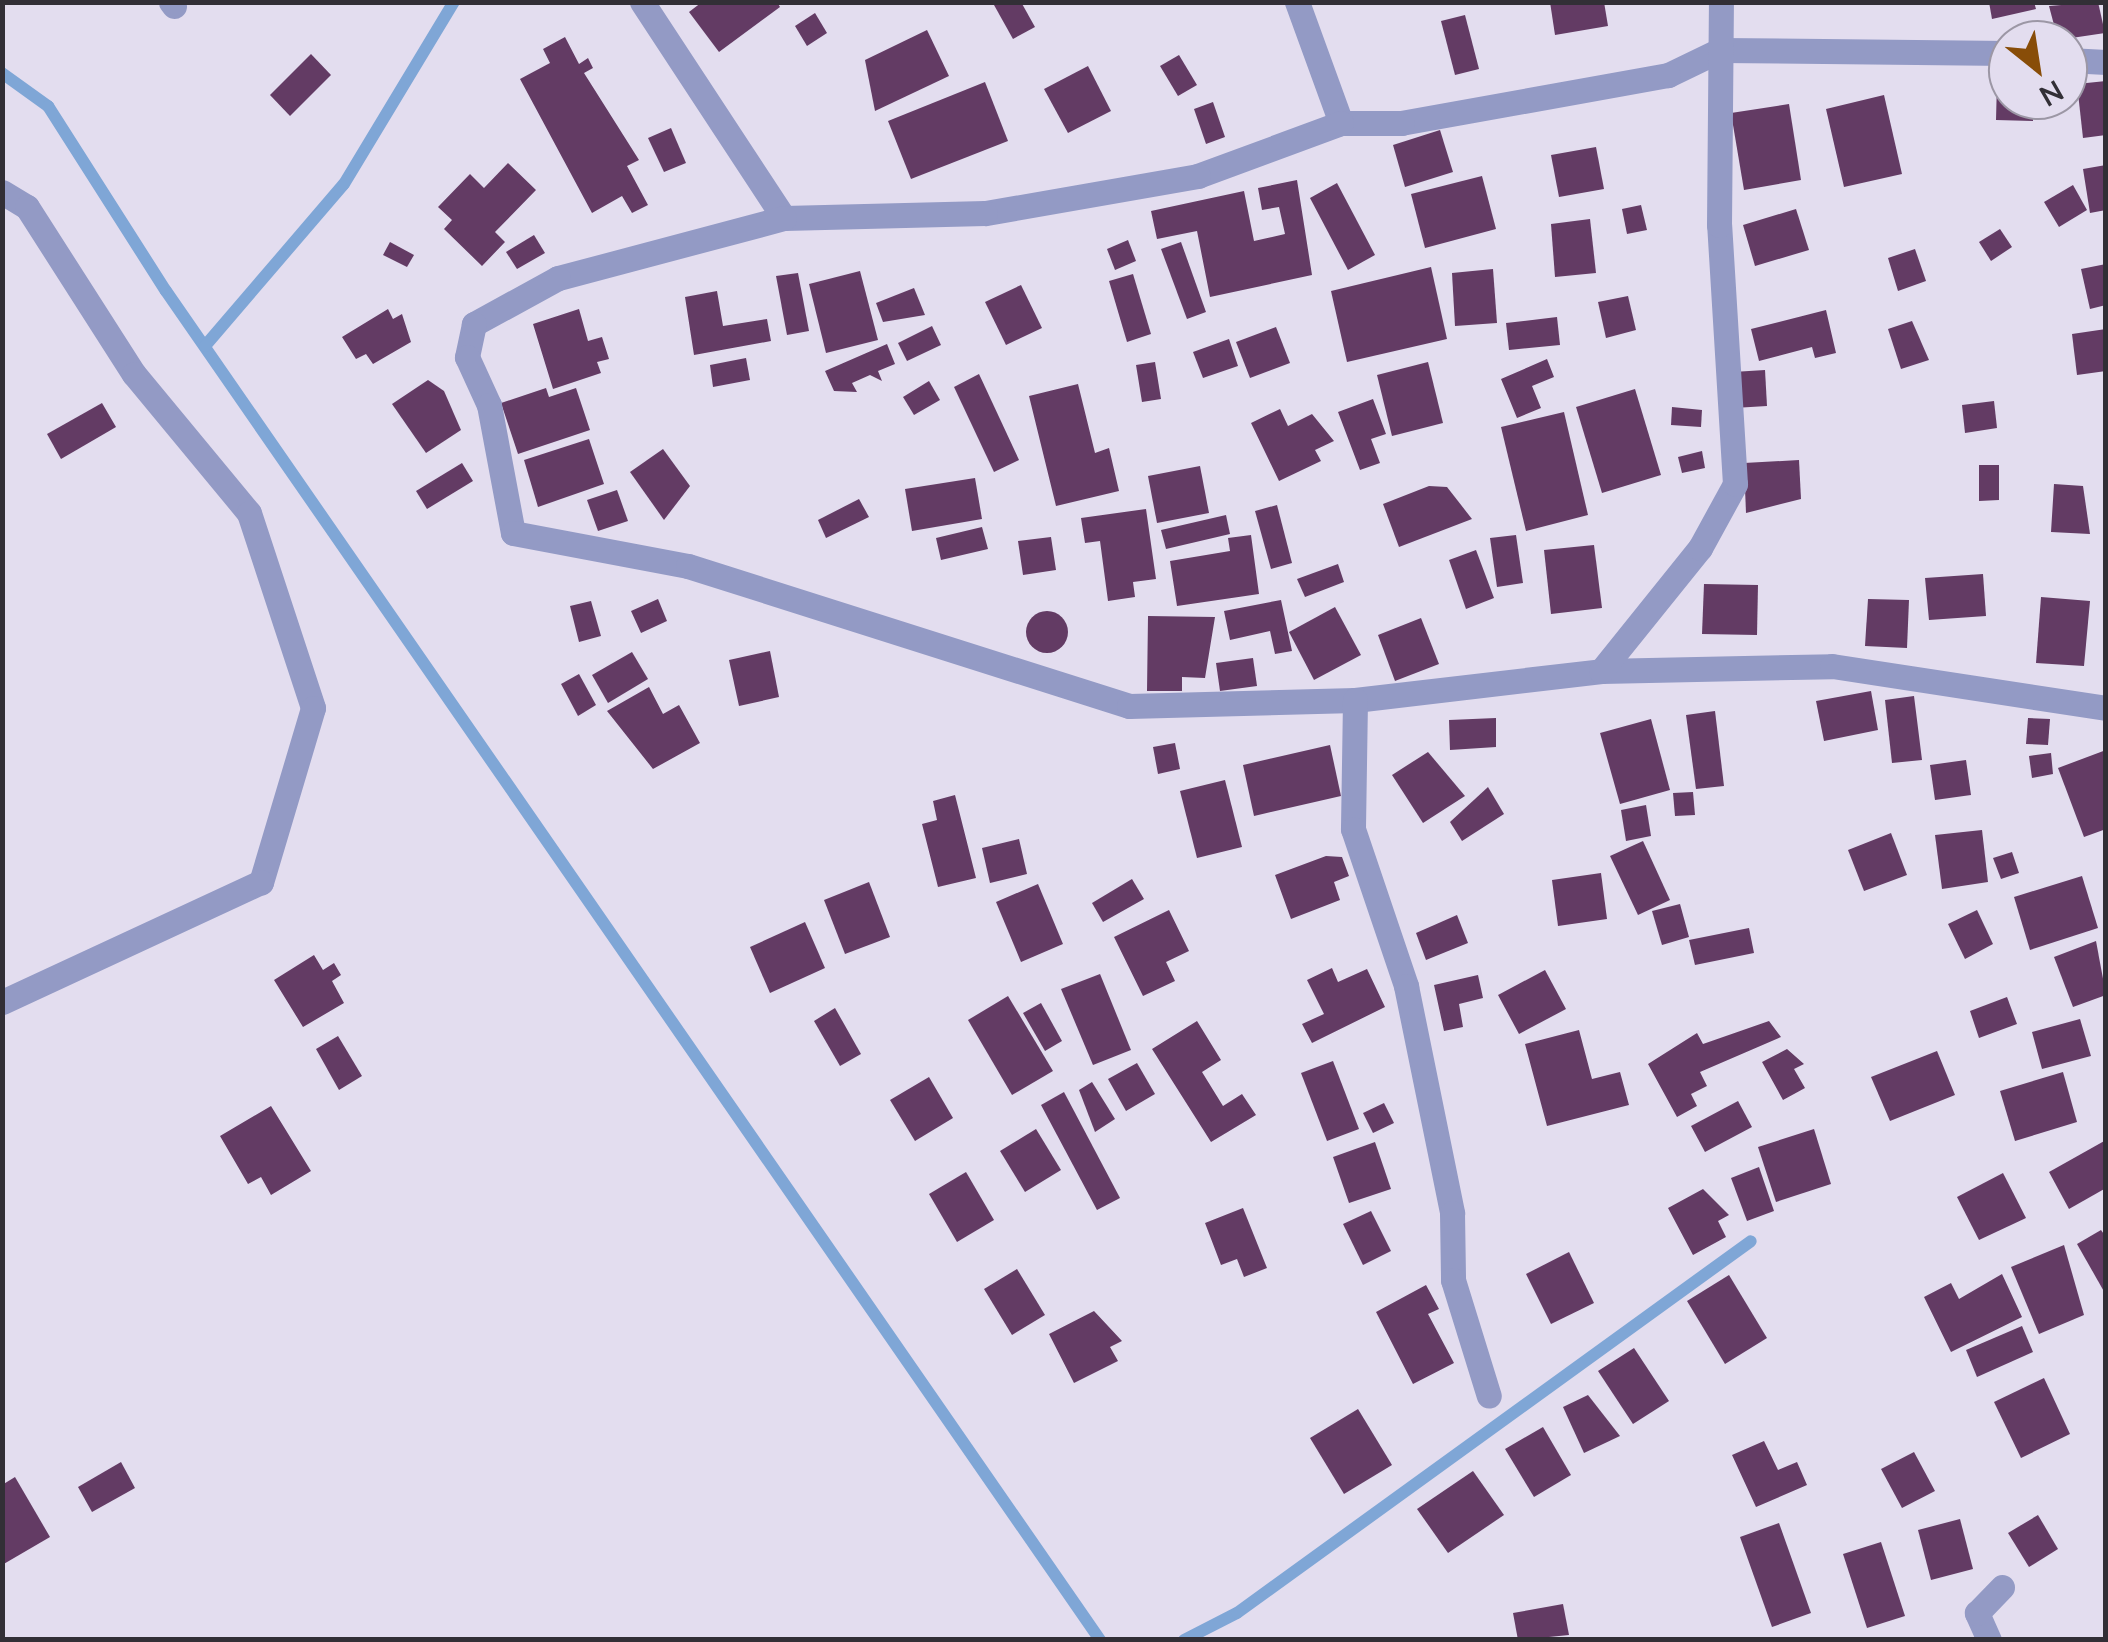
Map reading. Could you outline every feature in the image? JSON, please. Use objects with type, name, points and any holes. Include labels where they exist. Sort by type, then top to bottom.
[{"type":"street","points":[[642,2],[784,218]]},
{"type":"street","points":[[1297,2],[1341,123]]},
{"type":"street","points":[[1601,670],[1700,548],[1736,484],[1719,225],[1720,2]]},
{"type":"street","points":[[1988,53],[1720,50],[1668,75],[1402,123],[1341,123],[1198,176],[986,212],[784,218],[558,278],[474,324],[467,357],[488,406],[513,534],[688,566],[1130,706],[1355,700],[1601,670],[1832,666],[2106,708]]},
{"type":"street","points":[[2,192],[27,207],[134,374],[249,513],[313,708],[262,882],[2,1002]]},
{"type":"street","points":[[1355,700],[1353,830],[1406,986],[1452,1213],[1453,1280],[1489,1396]]},
{"type":"street","points":[[1988,1640],[1976,1614],[2002,1587]]},
{"type":"building","points":[[702,2],[777,2],[780,7],[719,52],[689,12]]},
{"type":"building","points":[[1021,2],[1035,27],[1013,39],[994,5]]},
{"type":"building","points":[[1550,2],[1604,2],[1608,26],[1555,35]]},
{"type":"building","points":[[1989,2],[2034,2],[2036,9],[1992,19]]},
{"type":"building","points":[[2098,2],[2105,33],[2088,36],[2088,20],[2053,20],[2049,6]]},
{"type":"building","points":[[815,13],[827,33],[807,46],[795,26]]},
{"type":"building","points":[[1465,15],[1479,69],[1455,75],[1441,21]]},
{"type":"building","points":[[927,30],[949,76],[875,111],[865,60]]},
{"type":"building","points":[[565,37],[579,64],[588,58],[593,68],[584,73],[639,160],[627,166],[648,205],[632,213],[622,196],[592,213],[520,79],[550,63],[543,49]]},
{"type":"building","points":[[311,54],[331,75],[290,116],[270,95]]},
{"type":"building","points":[[1179,55],[1197,85],[1178,96],[1160,66]]},
{"type":"building","points":[[1088,66],[1111,111],[1068,133],[1044,89]]},
{"type":"building","points":[[2106,81],[2106,135],[2083,138],[2081,120],[2088,120],[2088,83]]},
{"type":"building","points":[[985,82],[1008,141],[911,179],[888,121]]},
{"type":"building","points":[[1884,95],[1902,174],[1844,187],[1826,109]]},
{"type":"building","points":[[1213,102],[1225,137],[1206,144],[1194,109]]},
{"type":"building","points":[[1789,104],[1801,180],[1744,190],[1731,113]]},
{"type":"building","points":[[671,128],[686,163],[664,172],[648,138]]},
{"type":"building","points":[[1440,130],[1453,172],[1405,187],[1393,145]]},
{"type":"building","points":[[1596,147],[1604,189],[1559,197],[1551,155]]},
{"type":"building","points":[[508,163],[536,190],[495,232],[505,242],[482,266],[444,229],[452,220],[438,207],[470,174],[484,188]]},
{"type":"building","points":[[2106,165],[2106,210],[2090,213],[2083,169]]},
{"type":"building","points":[[1482,176],[1496,229],[1425,248],[1411,194]]},
{"type":"building","points":[[1297,180],[1312,275],[1210,297],[1197,231],[1157,239],[1151,211],[1244,191],[1254,241],[1285,234],[1279,207],[1262,210],[1258,188]]},
{"type":"building","points":[[1337,183],[1375,255],[1348,270],[1310,198]]},
{"type":"building","points":[[2073,185],[2087,210],[2059,227],[2044,202]]},
{"type":"building","points":[[1641,205],[1647,230],[1627,234],[1622,209]]},
{"type":"building","points":[[1796,209],[1809,250],[1755,266],[1743,225]]},
{"type":"building","points":[[1590,219],[1596,273],[1555,277],[1551,224]]},
{"type":"building","points":[[2000,229],[2012,247],[1991,261],[1979,242]]},
{"type":"building","points":[[534,235],[545,253],[517,269],[506,252]]},
{"type":"building","points":[[1128,240],[1136,261],[1115,270],[1107,249]]},
{"type":"building","points":[[390,242],[414,255],[407,267],[383,255]]},
{"type":"building","points":[[1181,242],[1206,312],[1187,319],[1161,249]]},
{"type":"building","points":[[1915,249],[1926,281],[1898,291],[1888,258]]},
{"type":"building","points":[[2106,264],[2106,305],[2090,309],[2081,269]]},
{"type":"building","points":[[1431,267],[1447,339],[1347,362],[1331,291]]},
{"type":"building","points":[[1493,269],[1497,323],[1455,326],[1452,273]]},
{"type":"building","points":[[860,271],[878,340],[826,353],[809,284]]},
{"type":"building","points":[[798,273],[809,331],[787,335],[776,276]]},
{"type":"building","points":[[1133,274],[1151,334],[1127,342],[1109,281]]},
{"type":"building","points":[[1021,285],[1042,328],[1006,345],[985,302]]},
{"type":"building","points":[[914,288],[925,315],[883,322],[876,303]]},
{"type":"building","points":[[717,291],[723,326],[767,319],[771,341],[694,355],[685,297]]},
{"type":"building","points":[[1628,296],[1636,330],[1606,338],[1598,302]]},
{"type":"building","points":[[388,309],[393,319],[402,314],[411,342],[373,364],[366,354],[356,359],[342,337]]},
{"type":"building","points":[[579,309],[588,341],[602,337],[609,359],[597,362],[601,373],[553,389],[533,324]]},
{"type":"building","points":[[1826,310],[1836,353],[1815,358],[1812,347],[1759,361],[1751,329]]},
{"type":"building","points":[[1557,317],[1560,345],[1509,350],[1506,323]]},
{"type":"building","points":[[1912,321],[1929,360],[1901,369],[1888,329]]},
{"type":"building","points":[[932,326],[941,345],[907,361],[898,343]]},
{"type":"building","points":[[1276,327],[1290,363],[1250,378],[1236,342]]},
{"type":"building","points":[[2106,329],[2106,371],[2077,375],[2072,334]]},
{"type":"building","points":[[1229,339],[1238,366],[1203,378],[1193,352]]},
{"type":"building","points":[[887,344],[895,364],[878,371],[882,381],[870,375],[852,383],[857,392],[834,391],[825,371]]},
{"type":"building","points":[[746,358],[750,380],[713,387],[710,365]]},
{"type":"building","points":[[1547,359],[1554,377],[1532,386],[1541,408],[1517,418],[1501,379]]},
{"type":"building","points":[[1155,362],[1161,399],[1142,402],[1136,365]]},
{"type":"building","points":[[1428,362],[1443,423],[1392,436],[1377,375]]},
{"type":"building","points":[[1765,370],[1767,406],[1734,408],[1733,372]]},
{"type":"building","points":[[979,374],[1019,460],[994,472],[954,387]]},
{"type":"building","points":[[428,380],[444,391],[461,430],[426,453],[392,404]]},
{"type":"building","points":[[929,381],[940,400],[914,415],[903,397]]},
{"type":"building","points":[[1078,384],[1095,453],[1109,448],[1119,491],[1056,506],[1029,396]]},
{"type":"building","points":[[546,388],[549,397],[576,388],[590,430],[518,454],[501,403]]},
{"type":"building","points":[[1635,389],[1661,475],[1602,493],[1576,407]]},
{"type":"building","points":[[1373,399],[1386,434],[1371,439],[1380,463],[1360,470],[1338,412]]},
{"type":"building","points":[[1994,401],[1997,428],[1965,433],[1962,405]]},
{"type":"building","points":[[102,403],[116,427],[61,459],[47,434]]},
{"type":"building","points":[[1672,407],[1702,410],[1701,427],[1671,425]]},
{"type":"building","points":[[1280,409],[1288,426],[1312,414],[1334,441],[1315,450],[1321,461],[1279,481],[1251,423]]},
{"type":"building","points":[[1564,412],[1588,515],[1526,531],[1501,427]]},
{"type":"building","points":[[589,439],[604,484],[538,507],[524,460]]},
{"type":"building","points":[[663,449],[690,486],[664,520],[630,472]]},
{"type":"building","points":[[1702,451],[1705,468],[1682,473],[1678,457]]},
{"type":"building","points":[[1799,460],[1801,499],[1746,513],[1744,463]]},
{"type":"building","points":[[462,463],[473,481],[427,509],[416,491]]},
{"type":"building","points":[[1979,465],[1999,465],[1999,500],[1979,501]]},
{"type":"building","points":[[1200,466],[1209,513],[1157,523],[1148,476]]},
{"type":"building","points":[[975,478],[982,519],[912,531],[905,489]]},
{"type":"building","points":[[2054,484],[2083,486],[2090,534],[2051,532]]},
{"type":"building","points":[[1429,486],[1447,487],[1472,519],[1399,547],[1383,504]]},
{"type":"building","points":[[617,490],[628,521],[598,531],[587,500]]},
{"type":"building","points":[[859,499],[869,517],[826,538],[818,520]]},
{"type":"building","points":[[1277,505],[1292,563],[1271,569],[1255,511]]},
{"type":"building","points":[[1146,509],[1156,579],[1133,582],[1135,597],[1108,601],[1100,541],[1085,543],[1081,518]]},
{"type":"building","points":[[1226,515],[1230,534],[1166,549],[1161,530]]},
{"type":"building","points":[[982,527],[988,549],[941,560],[936,538]]},
{"type":"building","points":[[1251,535],[1259,594],[1177,606],[1170,561],[1230,551],[1228,538]]},
{"type":"building","points":[[1516,535],[1523,583],[1497,587],[1490,538]]},
{"type":"building","points":[[1051,537],[1056,570],[1023,575],[1018,541]]},
{"type":"building","points":[[1594,545],[1602,608],[1551,614],[1544,550]]},
{"type":"building","points":[[1476,550],[1494,598],[1466,609],[1449,560]]},
{"type":"building","points":[[1338,564],[1344,582],[1305,597],[1297,579]]},
{"type":"building","points":[[1983,574],[1986,616],[1929,620],[1925,578]]},
{"type":"building","points":[[1704,584],[1758,585],[1757,635],[1702,634]]},
{"type":"building","points":[[2041,597],[2090,601],[2084,666],[2036,663]]},
{"type":"building","points":[[658,599],[667,621],[641,633],[631,611]]},
{"type":"building","points":[[1868,599],[1909,600],[1907,648],[1865,646]]},
{"type":"building","points":[[1281,600],[1292,651],[1275,654],[1270,631],[1230,640],[1224,611]]},
{"type":"building","points":[[591,601],[601,636],[579,642],[570,606]]},
{"type":"building","points":[[1335,607],[1361,655],[1314,680],[1289,632]]},
{"type":"building","points":[[1047,611],[1062,617],[1068,632],[1062,647],[1047,653],[1032,647],[1026,632],[1032,617]]},
{"type":"building","points":[[1148,616],[1215,617],[1205,678],[1182,677],[1182,691],[1147,691]]},
{"type":"building","points":[[1421,618],[1439,664],[1395,681],[1378,635]]},
{"type":"building","points":[[770,651],[779,697],[739,706],[729,660]]},
{"type":"building","points":[[632,652],[648,679],[608,703],[592,675]]},
{"type":"building","points":[[1253,658],[1257,686],[1220,691],[1216,663]]},
{"type":"building","points":[[579,674],[596,705],[578,716],[561,684]]},
{"type":"building","points":[[649,687],[663,714],[679,705],[700,743],[653,769],[607,711]]},
{"type":"building","points":[[1871,691],[1878,730],[1824,741],[1816,701]]},
{"type":"building","points":[[1914,696],[1922,760],[1892,763],[1885,700]]},
{"type":"building","points":[[1715,711],[1724,786],[1696,789],[1686,715]]},
{"type":"building","points":[[1496,718],[1496,747],[1450,750],[1449,720]]},
{"type":"building","points":[[2028,718],[2050,719],[2048,745],[2026,744]]},
{"type":"building","points":[[1651,719],[1670,790],[1620,804],[1600,733]]},
{"type":"building","points":[[1175,743],[1180,769],[1158,774],[1153,747]]},
{"type":"building","points":[[1330,745],[1341,796],[1254,816],[1243,765]]},
{"type":"building","points":[[2106,750],[2106,829],[2084,837],[2058,768]]},
{"type":"building","points":[[1428,752],[1465,796],[1423,823],[1392,775]]},
{"type":"building","points":[[2051,753],[2053,774],[2032,778],[2029,756]]},
{"type":"building","points":[[1966,760],[1971,795],[1935,800],[1930,765]]},
{"type":"building","points":[[1225,780],[1242,847],[1197,858],[1180,791]]},
{"type":"building","points":[[1488,787],[1504,814],[1462,841],[1450,822]]},
{"type":"building","points":[[1693,792],[1695,815],[1675,816],[1673,793]]},
{"type":"building","points":[[955,795],[976,878],[938,887],[922,824],[937,820],[933,801]]},
{"type":"building","points":[[1646,805],[1651,836],[1626,841],[1621,810]]},
{"type":"building","points":[[1982,830],[1988,882],[1942,889],[1935,835]]},
{"type":"building","points":[[1891,833],[1907,875],[1864,891],[1848,850]]},
{"type":"building","points":[[1019,839],[1027,874],[990,883],[982,848]]},
{"type":"building","points":[[1643,841],[1670,900],[1638,915],[1610,856]]},
{"type":"building","points":[[2012,852],[2019,873],[2001,879],[1993,858]]},
{"type":"building","points":[[1326,856],[1342,857],[1349,876],[1334,882],[1340,900],[1291,919],[1275,875]]},
{"type":"building","points":[[1601,873],[1607,919],[1558,926],[1552,880]]},
{"type":"building","points":[[2082,876],[2098,928],[2030,950],[2014,897]]},
{"type":"building","points":[[1132,879],[1144,899],[1103,922],[1092,903]]},
{"type":"building","points":[[869,882],[890,937],[845,954],[824,900]]},
{"type":"building","points":[[1038,884],[1063,944],[1021,962],[996,902]]},
{"type":"building","points":[[1680,904],[1689,937],[1662,945],[1652,911]]},
{"type":"building","points":[[1169,910],[1189,951],[1166,962],[1175,981],[1143,996],[1114,937]]},
{"type":"building","points":[[1977,910],[1993,944],[1965,959],[1948,924]]},
{"type":"building","points":[[1457,915],[1468,943],[1426,960],[1416,933]]},
{"type":"building","points":[[805,922],[825,968],[770,993],[750,947]]},
{"type":"building","points":[[1749,928],[1754,953],[1695,965],[1689,940]]},
{"type":"building","points":[[2096,941],[2106,995],[2073,1007],[2054,957]]},
{"type":"building","points":[[314,955],[323,970],[334,963],[341,975],[332,981],[344,1003],[303,1027],[274,980]]},
{"type":"building","points":[[1332,968],[1338,982],[1367,969],[1385,1007],[1312,1043],[1302,1024],[1324,1014],[1307,980]]},
{"type":"building","points":[[1545,970],[1566,1009],[1519,1034],[1498,995]]},
{"type":"building","points":[[1100,974],[1131,1050],[1093,1065],[1061,989]]},
{"type":"building","points":[[1478,975],[1483,998],[1459,1004],[1463,1027],[1444,1031],[1434,985]]},
{"type":"building","points":[[1008,996],[1053,1071],[1012,1095],[968,1020]]},
{"type":"building","points":[[2007,997],[2017,1024],[1979,1038],[1970,1011]]},
{"type":"building","points":[[1041,1003],[1062,1041],[1045,1051],[1023,1013]]},
{"type":"building","points":[[835,1008],[861,1054],[840,1066],[814,1021]]},
{"type":"building","points":[[2080,1019],[2091,1056],[2042,1069],[2032,1032]]},
{"type":"building","points":[[1197,1021],[1221,1060],[1202,1072],[1223,1106],[1242,1094],[1256,1115],[1211,1142],[1152,1049]]},
{"type":"building","points":[[1769,1021],[1781,1037],[1700,1072],[1707,1086],[1691,1094],[1697,1106],[1677,1117],[1648,1064],[1697,1033],[1703,1044]]},
{"type":"building","points":[[1579,1030],[1592,1079],[1620,1072],[1629,1105],[1547,1126],[1525,1044]]},
{"type":"building","points":[[338,1036],[362,1076],[339,1090],[316,1049]]},
{"type":"building","points":[[1787,1049],[1804,1064],[1794,1069],[1805,1088],[1783,1100],[1762,1062]]},
{"type":"building","points":[[1937,1051],[1955,1095],[1890,1121],[1871,1077]]},
{"type":"building","points":[[1333,1061],[1359,1129],[1327,1141],[1301,1073]]},
{"type":"building","points":[[1137,1063],[1155,1094],[1126,1111],[1108,1079]]},
{"type":"building","points":[[2063,1072],[2077,1122],[2015,1141],[2000,1091]]},
{"type":"building","points":[[929,1077],[953,1118],[915,1141],[890,1100]]},
{"type":"building","points":[[1092,1082],[1115,1119],[1095,1132],[1079,1090]]},
{"type":"building","points":[[1064,1092],[1120,1198],[1097,1210],[1041,1105]]},
{"type":"building","points":[[1738,1101],[1752,1127],[1705,1152],[1691,1126]]},
{"type":"building","points":[[1384,1103],[1394,1123],[1373,1133],[1363,1113]]},
{"type":"building","points":[[271,1106],[311,1171],[271,1195],[261,1177],[248,1184],[220,1136]]},
{"type":"building","points":[[1036,1129],[1061,1170],[1025,1192],[1000,1151]]},
{"type":"building","points":[[1814,1129],[1831,1184],[1776,1202],[1758,1147]]},
{"type":"building","points":[[2106,1140],[2106,1188],[2069,1209],[2049,1172]]},
{"type":"building","points":[[1375,1142],[1391,1189],[1349,1203],[1333,1157]]},
{"type":"building","points":[[1759,1167],[1774,1211],[1747,1221],[1731,1178]]},
{"type":"building","points":[[966,1172],[994,1220],[957,1242],[929,1194]]},
{"type":"building","points":[[2003,1173],[2026,1218],[1979,1240],[1957,1197]]},
{"type":"building","points":[[1703,1189],[1729,1215],[1718,1221],[1726,1237],[1693,1255],[1668,1208]]},
{"type":"building","points":[[1243,1208],[1267,1268],[1244,1277],[1237,1259],[1221,1265],[1205,1223]]},
{"type":"building","points":[[1371,1211],[1391,1251],[1363,1265],[1343,1224]]},
{"type":"building","points":[[2101,1230],[2106,1237],[2106,1295],[2077,1244]]},
{"type":"building","points":[[2064,1245],[2084,1315],[2039,1334],[2011,1267]]},
{"type":"building","points":[[1569,1252],[1594,1303],[1551,1324],[1526,1274]]},
{"type":"building","points":[[1017,1269],[1045,1315],[1012,1335],[984,1289]]},
{"type":"building","points":[[2002,1274],[2022,1317],[1951,1352],[1924,1297],[1951,1283],[1959,1299]]},
{"type":"building","points":[[1729,1275],[1767,1338],[1725,1364],[1687,1301]]},
{"type":"building","points":[[1426,1285],[1439,1309],[1428,1314],[1454,1363],[1413,1384],[1376,1312]]},
{"type":"building","points":[[1094,1311],[1122,1341],[1110,1347],[1118,1361],[1074,1383],[1049,1334]]},
{"type":"building","points":[[2022,1326],[2033,1352],[1977,1377],[1966,1350]]},
{"type":"building","points":[[1634,1348],[1669,1401],[1633,1424],[1598,1371]]},
{"type":"building","points":[[2044,1378],[2070,1434],[2021,1458],[1994,1402]]},
{"type":"building","points":[[1588,1395],[1620,1436],[1584,1453],[1563,1407]]},
{"type":"building","points":[[1358,1409],[1392,1465],[1344,1494],[1310,1438]]},
{"type":"building","points":[[1543,1427],[1571,1475],[1534,1497],[1505,1449]]},
{"type":"building","points":[[1764,1441],[1778,1470],[1797,1462],[1807,1485],[1756,1507],[1732,1455]]},
{"type":"building","points":[[1914,1452],[1935,1491],[1902,1508],[1881,1469]]},
{"type":"building","points":[[121,1462],[135,1488],[92,1512],[78,1487]]},
{"type":"building","points":[[1473,1471],[1504,1515],[1448,1553],[1417,1509]]},
{"type":"building","points":[[15,1477],[50,1537],[2,1565],[2,1485]]},
{"type":"building","points":[[2038,1515],[2058,1549],[2029,1567],[2008,1533]]},
{"type":"building","points":[[1960,1519],[1973,1569],[1931,1580],[1918,1530]]},
{"type":"building","points":[[1779,1523],[1811,1613],[1772,1627],[1740,1537]]},
{"type":"building","points":[[1881,1542],[1905,1616],[1867,1628],[1843,1554]]},
{"type":"building","points":[[1563,1604],[1569,1635],[1518,1640],[1513,1613]]},
{"type":"waterway","points":[[205,346],[344,184],[454,2]]},
{"type":"waterway","points":[[2,73],[48,106],[166,291],[1100,1640]]},
{"type":"waterway","points":[[1184,1640],[1237,1613],[1751,1241]]}]
